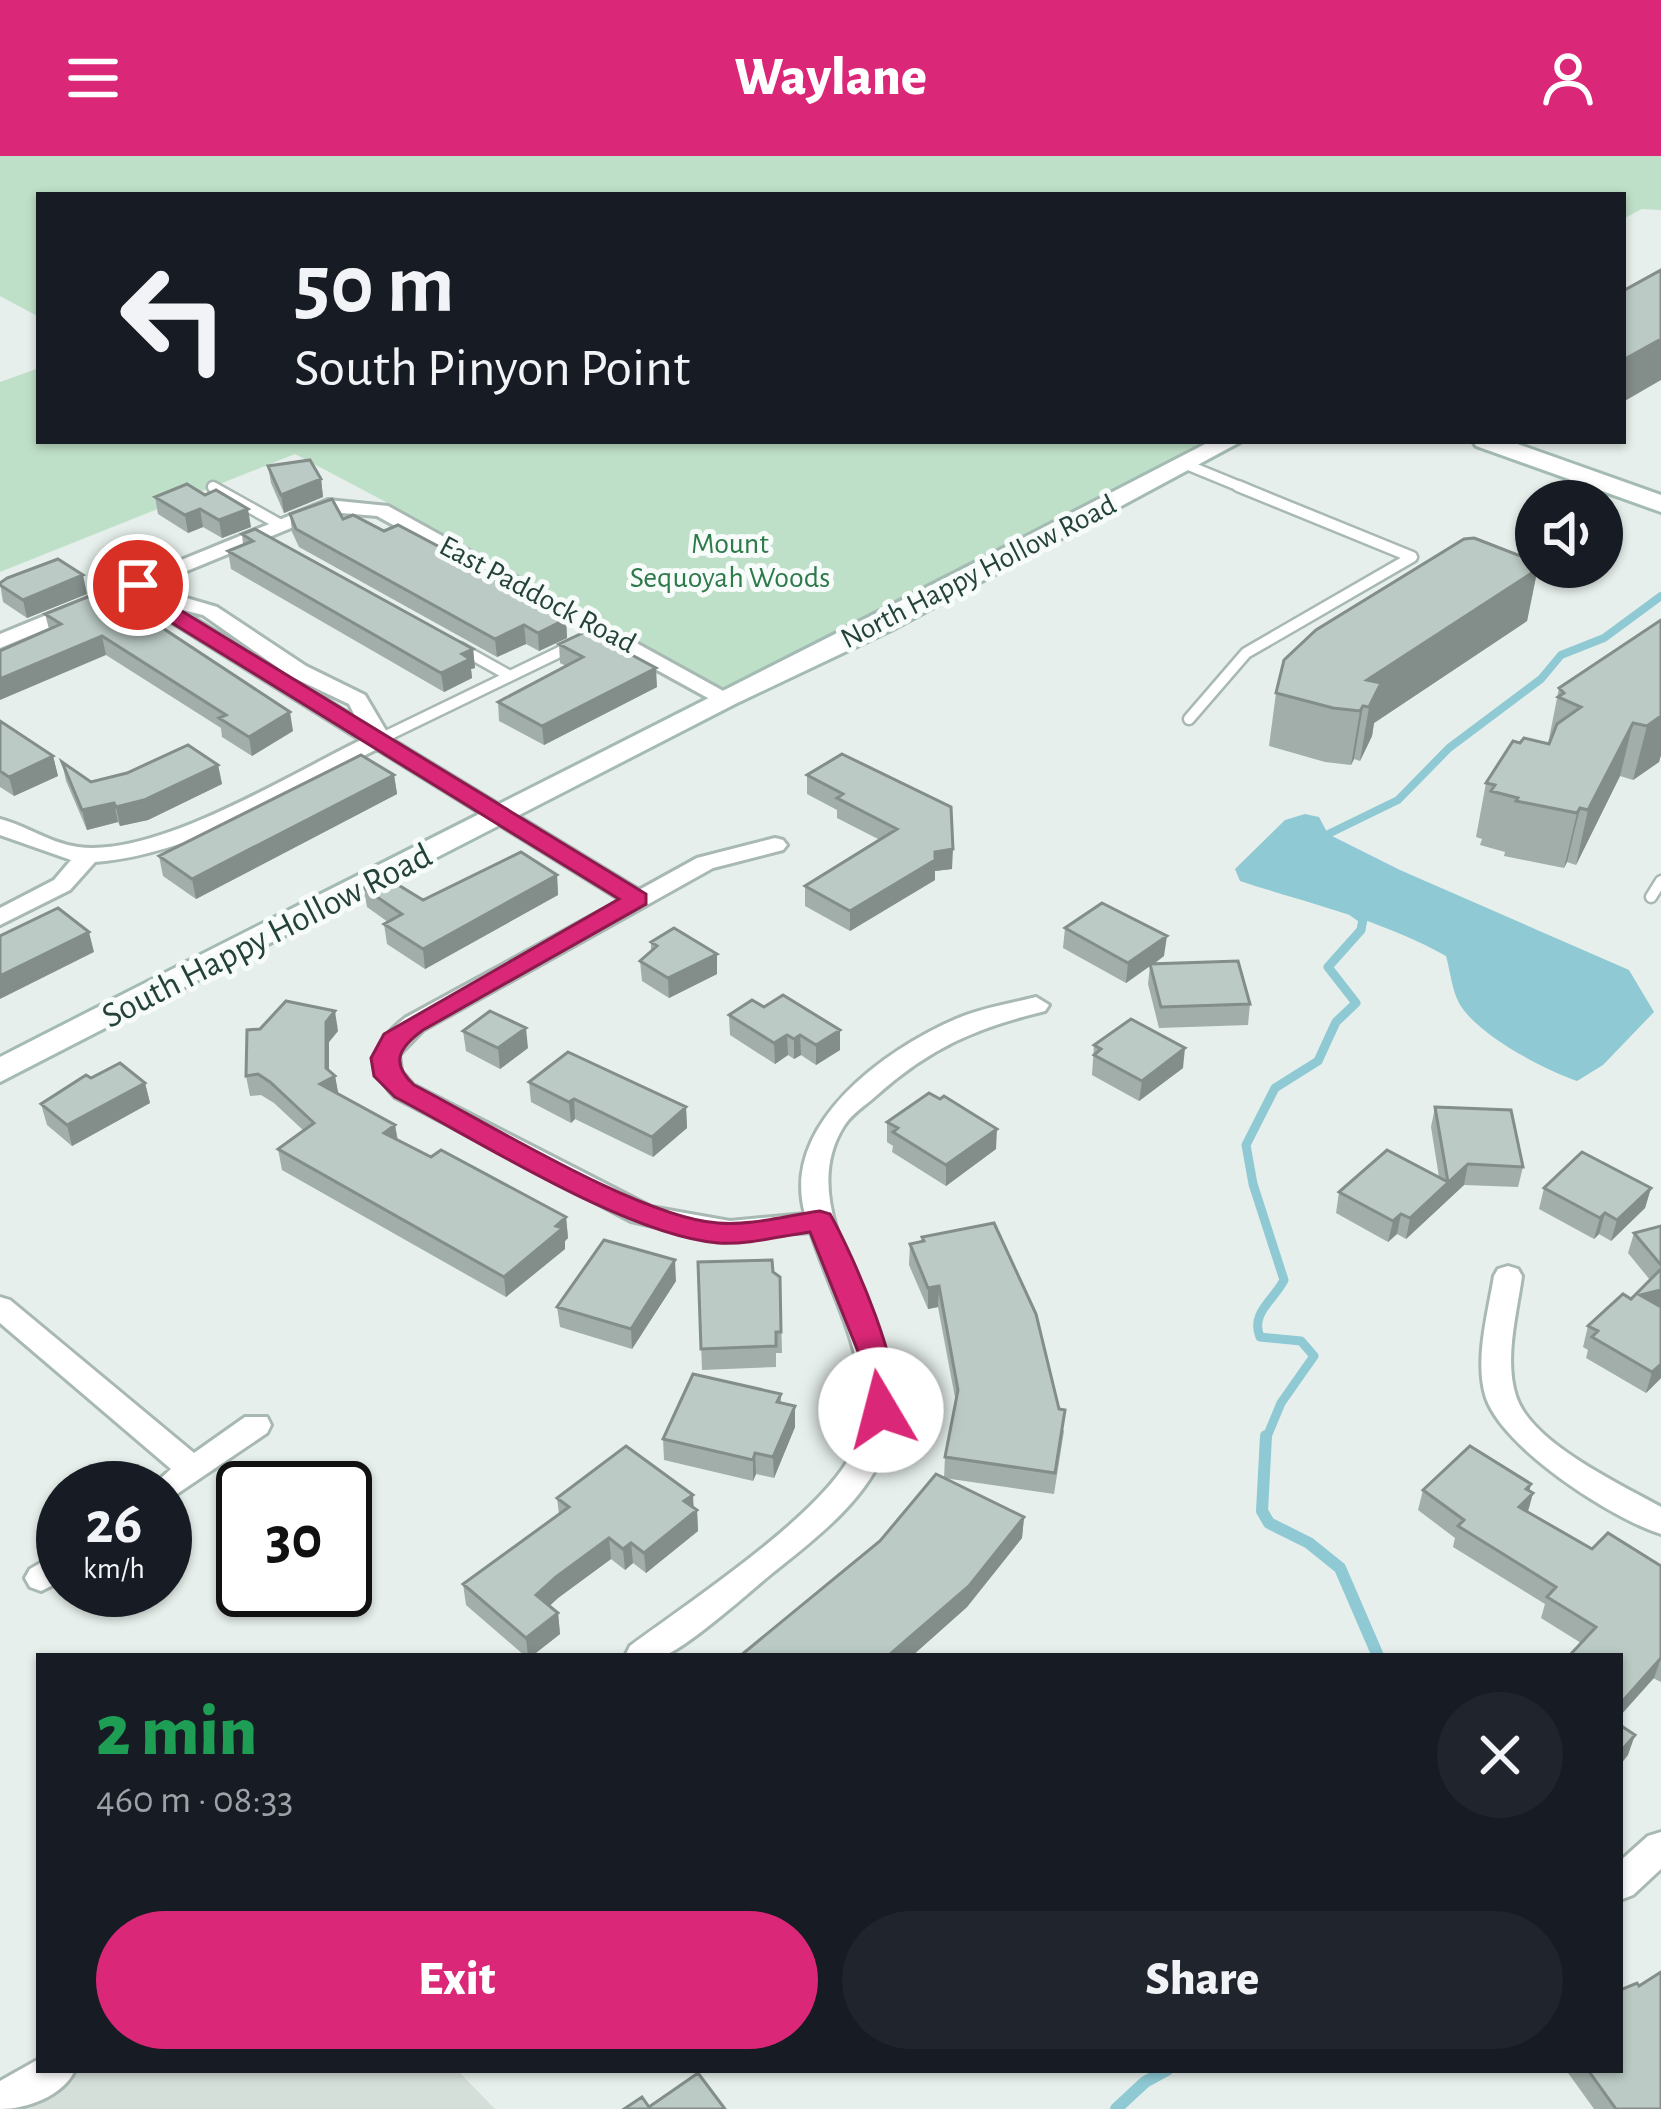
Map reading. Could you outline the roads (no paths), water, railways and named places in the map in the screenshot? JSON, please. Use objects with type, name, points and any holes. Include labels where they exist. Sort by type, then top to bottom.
[{"type":"street","name":"North Happy Hollow Road","points":[[725,698],[881,624],[1224,444]]},
{"type":"street","points":[[1493,444],[1661,504]]},
{"type":"street","points":[[1559,444],[1655,478]]},
{"type":"street","points":[[1628,494],[1655,478]]},
{"type":"street","name":"East Paddock Road","points":[[272,535],[328,506],[381,510],[725,698]]},
{"type":"street","points":[[0,642],[272,535]]},
{"type":"street","points":[[138,585],[164,599],[172,614],[637,899]]},
{"type":"street","name":"South Happy Hollow Road","points":[[0,1071],[725,698]]},
{"type":"street","points":[[0,826],[87,856],[153,845],[380,739]]},
{"type":"street","points":[[775,845],[705,863],[637,899],[414,1024],[393,1040],[384,1058],[388,1076],[404,1091],[601,1193],[682,1228],[723,1234],[820,1221]]},
{"type":"street","points":[[0,919],[62,885],[87,856]]},
{"type":"street","points":[[647,1653],[817,1516],[852,1483],[868,1453],[881,1410],[876,1359],[820,1221],[810,1164],[823,1130],[851,1097],[961,1025],[1036,1005]]},
{"type":"street","points":[[1508,1276],[1500,1332],[1502,1397],[1521,1430],[1661,1522]]},
{"type":"street","points":[[0,1307],[193,1470],[256,1425]]},
{"type":"street","points":[[1623,1881],[1661,1847]]},
{"type":"street","points":[[0,2102],[51,2073]]},
{"type":"lane","points":[[1185,464],[1412,557],[1246,653],[1189,718]]},
{"type":"lane","points":[[213,487],[272,535]]},
{"type":"lane","points":[[380,739],[606,630]]},
{"type":"lane","points":[[452,644],[510,676]]},
{"type":"lane","points":[[1651,897],[1661,881]]},
{"type":"water","points":[[1305,814],[1319,817],[1328,834],[1400,870],[1629,970],[1654,1012],[1603,1065],[1577,1081],[1529,1059],[1495,1039],[1468,1015],[1457,998],[1446,956],[1370,922],[1240,881],[1235,869],[1285,820]]},
{"type":"waterway","points":[[1318,839],[1398,800],[1449,748],[1541,679],[1561,655],[1604,638],[1661,596]]},
{"type":"waterway","points":[[1266,1439],[1281,1403],[1314,1356],[1301,1341],[1260,1337],[1258,1321],[1284,1280],[1253,1184],[1246,1145],[1275,1088],[1318,1061],[1336,1022],[1356,1003],[1328,967],[1361,930],[1363,919],[1353,912]]},
{"type":"waterway","points":[[1266,1436],[1262,1511],[1269,1523],[1309,1543],[1340,1568],[1377,1653]]},
{"type":"waterway","points":[[1116,2109],[1162,2073]]},
{"type":"park label","name":"Mount Sequoyah Woods","points":[[730,560]]}]
